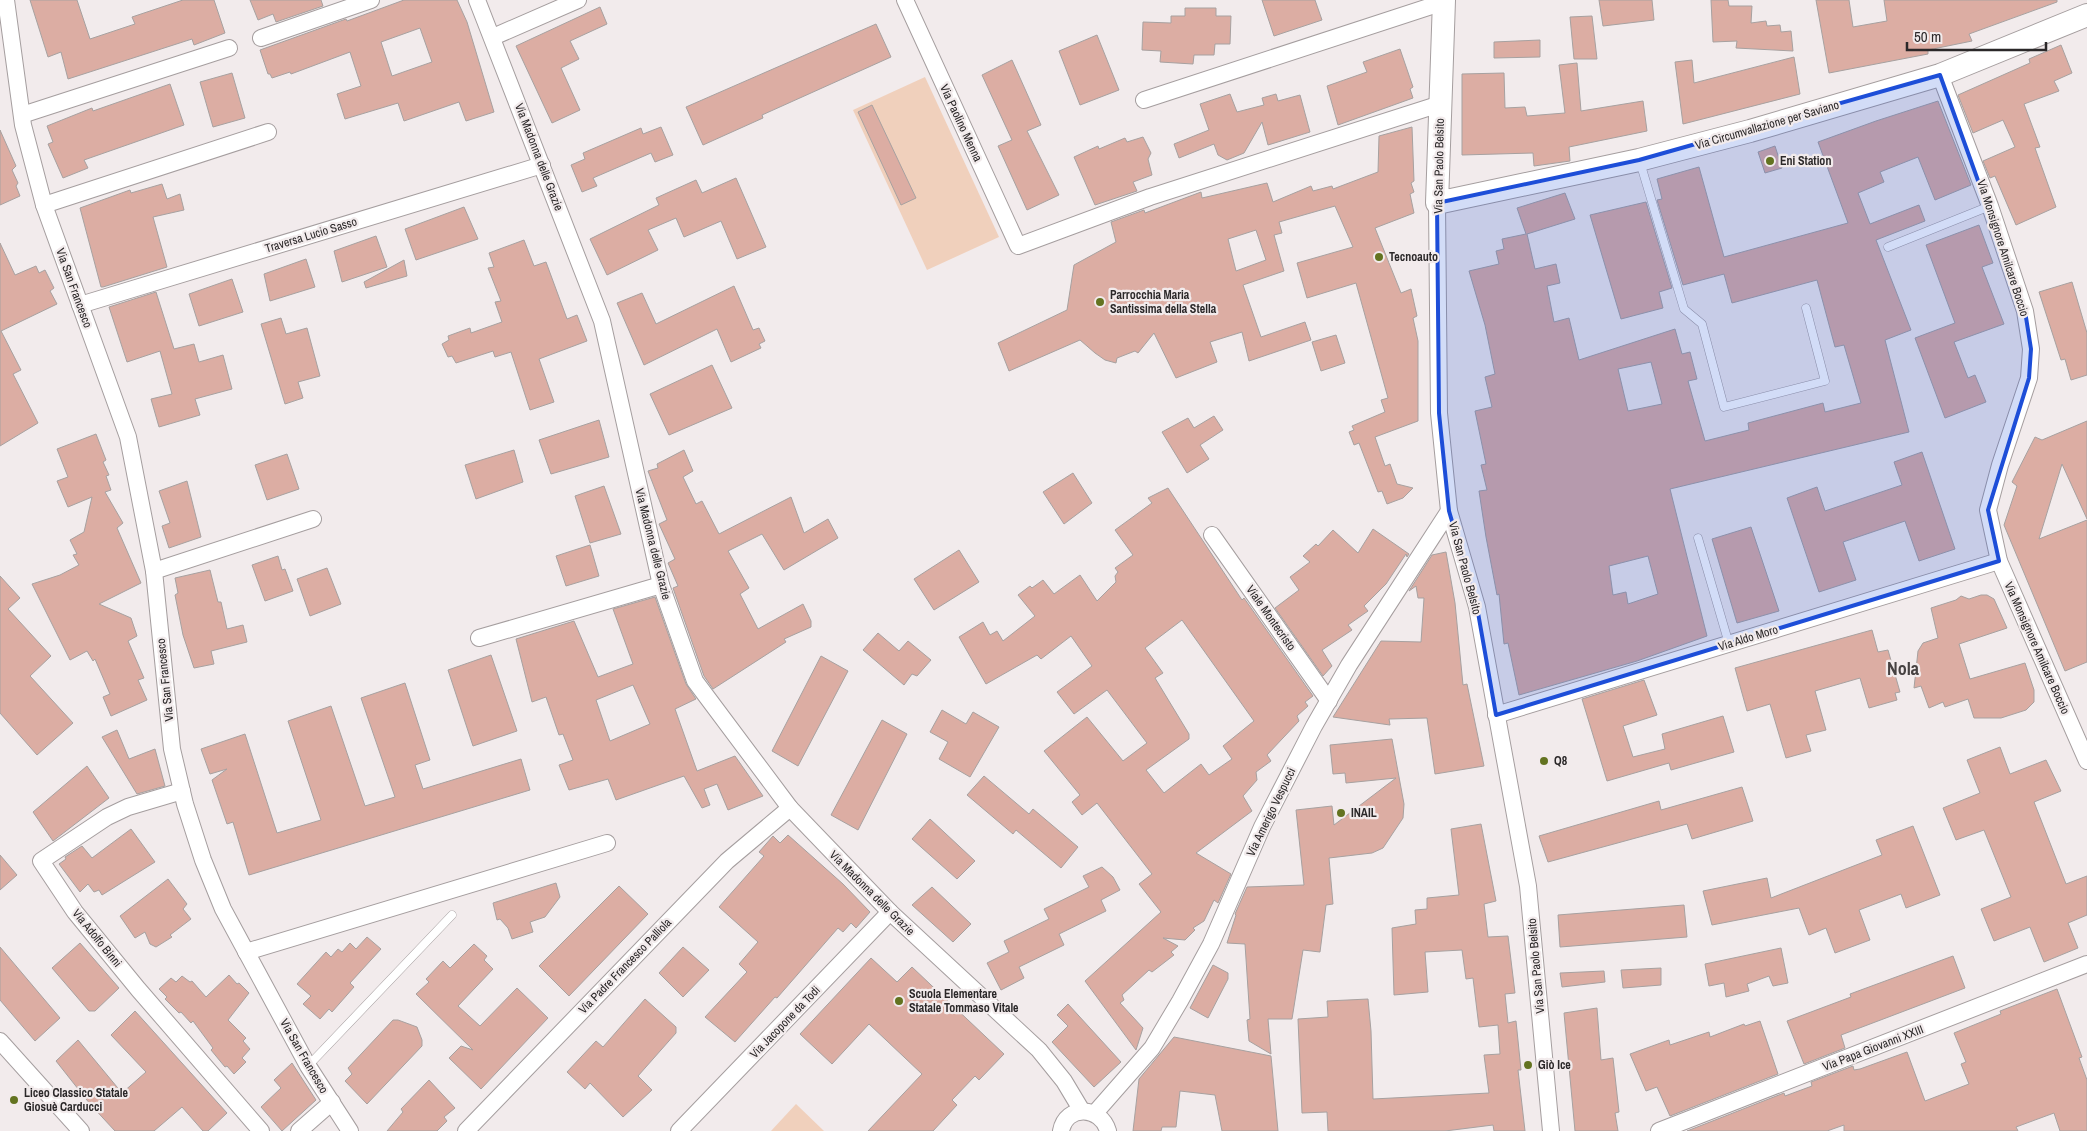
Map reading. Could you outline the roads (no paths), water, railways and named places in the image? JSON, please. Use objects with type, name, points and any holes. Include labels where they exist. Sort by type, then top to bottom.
[{"type":"main road","name":"Via San Paolo Belsito","points":[[1437,203],[1444,1]]},
{"type":"main road","name":"Via Circumvallazione per Saviano","points":[[1437,203],[1639,160],[1750,131],[1940,75],[2087,15]]},
{"type":"street","name":"Via San Francesco","points":[[6,0],[22,114],[44,205],[128,437],[154,571],[172,749],[182,791],[203,860],[223,910],[308,1066],[350,1131]]},
{"type":"street","points":[[261,38],[371,0]]},
{"type":"street","name":"Via Madonna delle Grazie","points":[[477,0],[602,321],[661,585],[695,681],[790,808],[890,912],[1039,1050],[1088,1112],[1106,1124],[1108,1131]]},
{"type":"street","points":[[493,37],[578,0]]},
{"type":"street","name":"Via Paolino Menna","points":[[905,0],[1018,246],[1150,197],[1440,104]]},
{"type":"street","points":[[1144,100],[1444,1]]},
{"type":"street","points":[[22,114],[229,48]]},
{"type":"street","name":"Via Monsignore Amilcare Boccio","points":[[1940,75],[1990,206],[2025,311],[2031,348],[2029,378],[2000,465],[1988,510],[1999,561],[2087,761]]},
{"type":"street","points":[[44,205],[268,132]]},
{"type":"street","name":"Traversa Lucio Sasso","points":[[80,305],[542,164]]},
{"type":"street","name":"Via San Paolo Belsito","points":[[1437,203],[1439,413],[1449,511],[1476,607],[1528,886],[1551,1131]]},
{"type":"street","name":"Via Amerigo Vespucci","points":[[1061,1131],[1065,1120],[1070,1115],[1088,1112],[1152,1048],[1212,944],[1262,827],[1314,726],[1349,665],[1449,511]]},
{"type":"street","points":[[154,571],[313,520]]},
{"type":"street","name":"Viale Montecristo","points":[[1212,535],[1329,701]]},
{"type":"street","name":"Via Aldo Moro","points":[[1496,715],[1999,561]]},
{"type":"street","points":[[479,638],[661,585]]},
{"type":"street","name":"Via Adolfo Binni","points":[[182,791],[128,807],[107,817],[41,860],[75,912],[261,1131]]},
{"type":"street","name":"Via Padre Francesco Palliola","points":[[466,1131],[727,861],[790,808]]},
{"type":"street","points":[[246,952],[607,843]]},
{"type":"street","name":"Via Jacopone da Todi","points":[[680,1131],[890,912]]},
{"type":"street","name":"Via Papa Giovanni XXIII","points":[[1659,1131],[2087,964]]},
{"type":"street","points":[[0,1041],[81,1131]]},
{"type":"street","points":[[299,1131],[332,1102]]},
{"type":"lane","points":[[1639,160],[1684,309],[1702,324],[1724,407],[1825,381],[1806,308]]},
{"type":"lane","points":[[1888,247],[1990,206]]},
{"type":"lane","points":[[1698,538],[1729,644]]},
{"type":"lane","points":[[308,1066],[452,915]]},
{"type":"place","name":"Eni Station","points":[[1770,161]]},
{"type":"place","name":"Tecnoauto","points":[[1379,257]]},
{"type":"place","name":"Parrocchia Maria Santissima della Stella","points":[[1100,302]]},
{"type":"place","name":"Q8","points":[[1544,761]]},
{"type":"place","name":"INAIL","points":[[1341,813]]},
{"type":"place","name":"Scuola Elementare Statale Tommaso Vitale","points":[[899,1001]]},
{"type":"place","name":"Giò Ice","points":[[1528,1065]]},
{"type":"place","name":"Liceo Classico Statale Giosuè Carducci","points":[[14,1100]]},
{"type":"district","name":"Nola","points":[[1903,668]]}]
